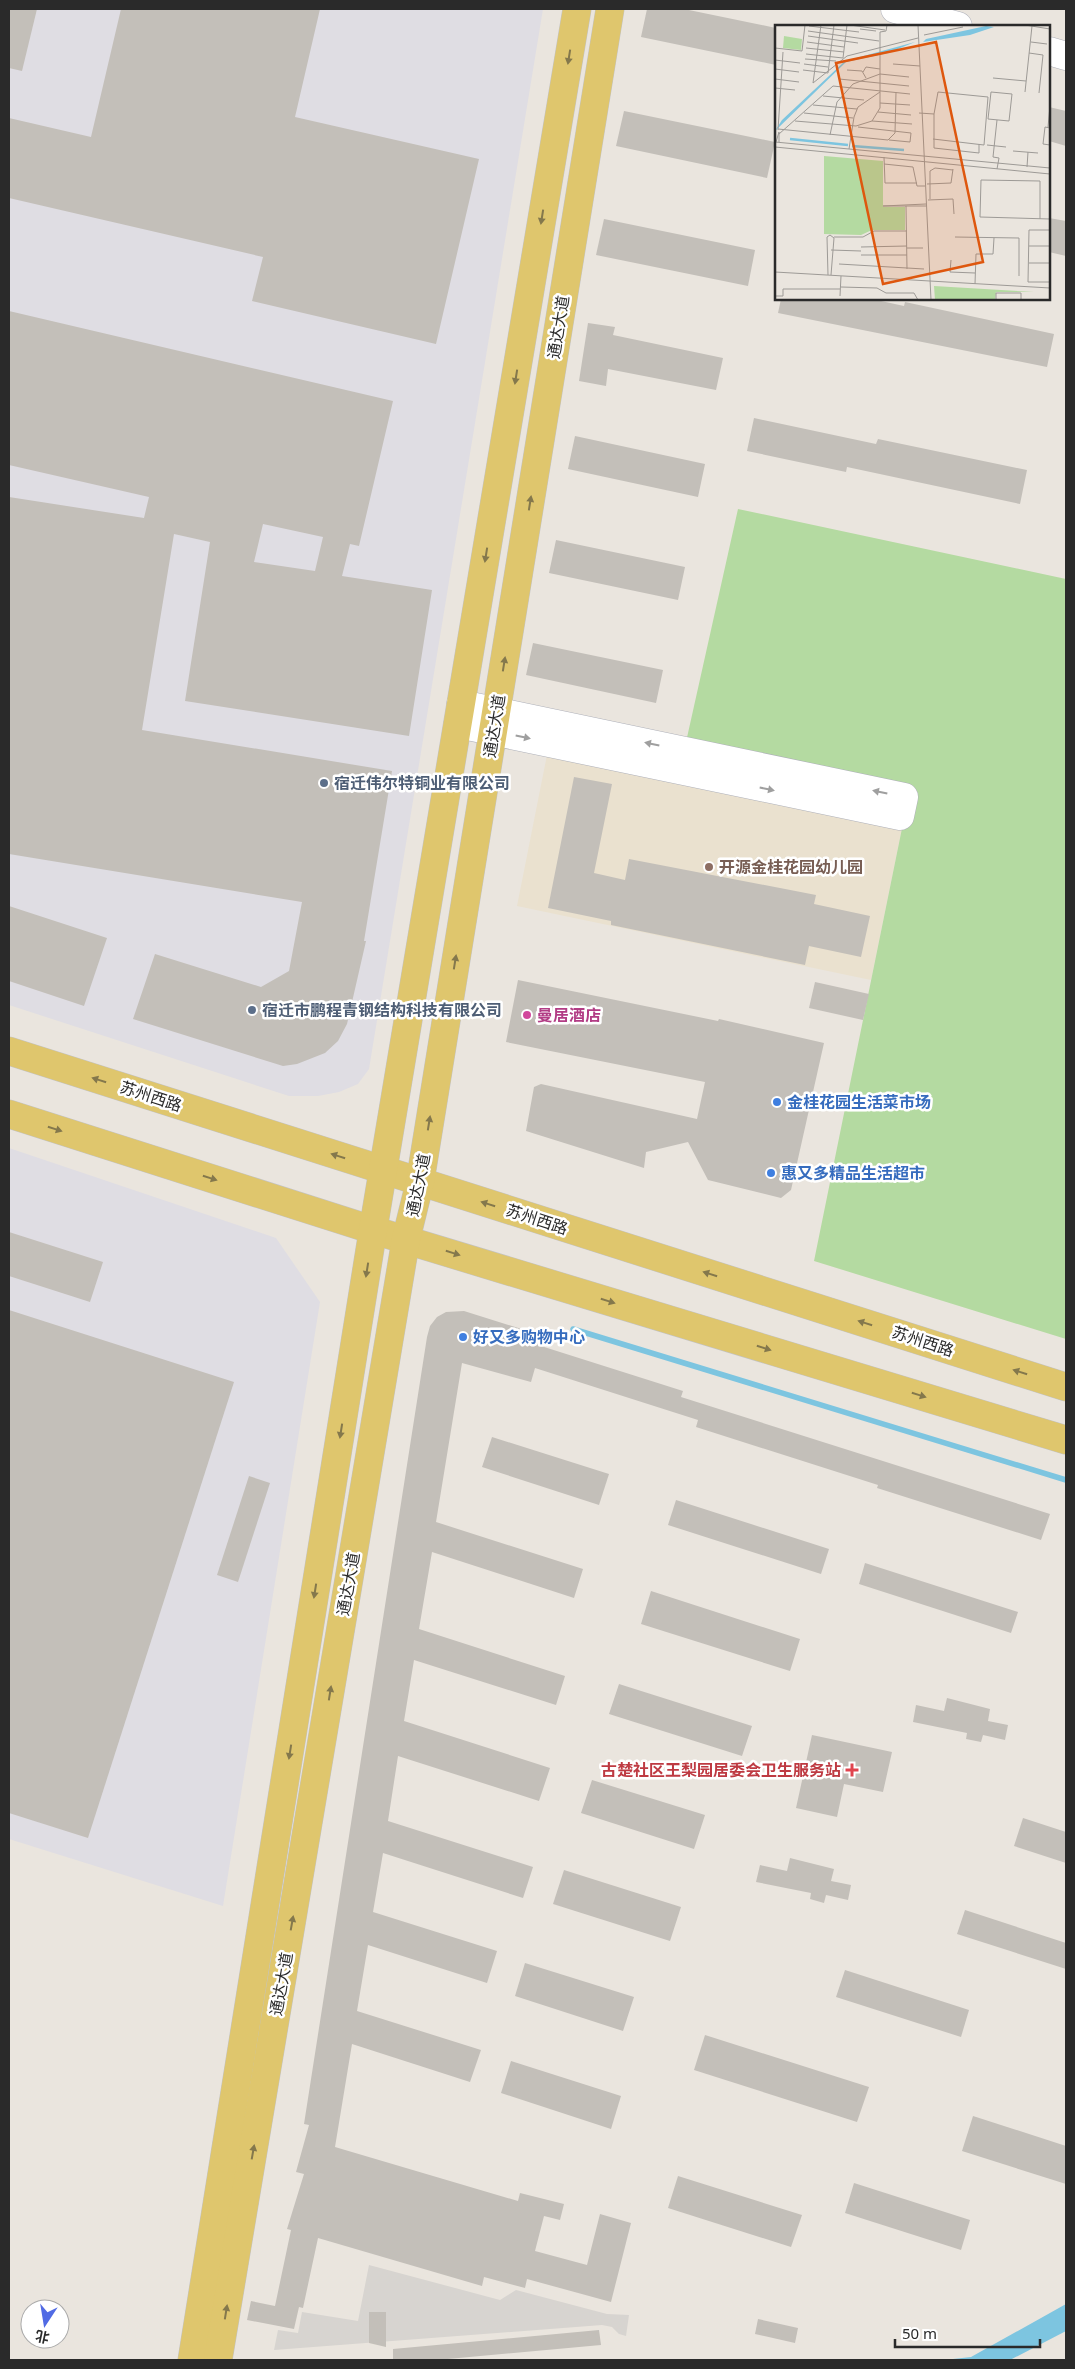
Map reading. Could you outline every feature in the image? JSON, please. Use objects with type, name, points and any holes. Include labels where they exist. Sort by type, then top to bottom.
[{"type":"main road","name":"通达大道","points":[[192,2360],[373,1230],[577,9]]},
{"type":"main road","name":"通达大道","points":[[218,2360],[406,1239],[420,1182],[610,9]]},
{"type":"main road","name":"苏州西路","points":[[9,1050],[1066,1387]]},
{"type":"main road","points":[[9,1114],[373,1230],[1066,1440]]},
{"type":"street","points":[[895,9],[954,25]]},
{"type":"street","points":[[1050,51],[1066,56]]},
{"type":"street","points":[[460,714],[743,773],[904,797],[900,816],[743,773]]},
{"type":"shaded area","points":[[9,9],[543,9],[369,1069],[358,1084],[339,1092],[318,1096],[289,1096],[9,1005]]},
{"type":"shaded area","name":"开源金桂花园幼儿园","points":[[547,755],[902,828],[871,980],[517,906]]},
{"type":"shaded area","points":[[9,1148],[276,1238],[320,1302],[223,1906],[9,1839]]},
{"type":"shaded area","points":[[369,2265],[500,2300],[516,2290],[607,2314],[629,2315],[626,2336],[619,2334],[612,2327],[602,2325],[274,2350],[278,2330],[298,2333],[302,2312],[358,2321]]},
{"type":"green space","points":[[738,509],[1066,579],[1066,1339],[814,1261],[910,789],[686,742]]},
{"type":"water","points":[[1066,2304],[1066,2331],[1010,2360],[944,2360],[971,2357]]},
{"type":"building","points":[[9,9],[37,9],[22,71],[9,68]]},
{"type":"building","points":[[121,9],[320,9],[295,117],[479,159],[436,344],[252,301],[263,257],[9,198],[9,118],[91,137]]},
{"type":"building","points":[[647,9],[684,9],[775,28],[775,65],[641,37]]},
{"type":"building","points":[[1050,107],[1066,111],[1066,146],[1050,141]]},
{"type":"building","points":[[624,111],[775,142],[767,178],[616,146]]},
{"type":"building","points":[[1050,218],[1066,221],[1066,256],[1050,252]]},
{"type":"building","points":[[604,219],[755,250],[748,286],[596,255]]},
{"type":"building","points":[[781,300],[877,300],[904,306],[905,302],[1054,334],[1047,367],[778,313]]},
{"type":"building","points":[[9,311],[393,401],[359,546],[350,544],[342,576],[432,590],[409,736],[185,701],[210,542],[174,534],[142,730],[392,771],[364,941],[366,941],[347,1024],[338,1041],[325,1053],[297,1064],[283,1066],[133,1019],[155,954],[261,987],[289,971],[302,902],[9,854],[9,497],[144,518],[149,497],[9,465]],"holes":[[[263,524],[323,537],[315,571],[254,562]]]},
{"type":"building","points":[[588,323],[615,327],[613,335],[723,358],[716,390],[608,369],[606,386],[579,381]]},
{"type":"building","points":[[754,418],[876,444],[878,439],[1027,470],[1020,504],[847,467],[846,472],[747,451]]},
{"type":"building","points":[[575,436],[705,464],[698,497],[568,469]]},
{"type":"building","points":[[556,540],[685,567],[678,600],[549,573]]},
{"type":"building","points":[[533,643],[663,670],[656,703],[526,675]]},
{"type":"building","points":[[574,777],[612,784],[594,873],[625,880],[629,859],[816,895],[814,904],[870,916],[861,957],[809,946],[805,965],[611,925],[611,921],[548,908]]},
{"type":"building","points":[[9,906],[107,938],[84,1006],[9,981]]},
{"type":"building","points":[[518,980],[718,1021],[719,1019],[824,1043],[791,1190],[781,1198],[708,1180],[688,1142],[646,1152],[644,1168],[526,1131],[534,1087],[541,1084],[697,1119],[705,1082],[506,1042]]},
{"type":"building","points":[[815,982],[869,994],[863,1020],[809,1008]]},
{"type":"building","points":[[9,1232],[103,1262],[90,1302],[9,1276]]},
{"type":"building","points":[[9,1310],[234,1382],[88,1838],[9,1813]]},
{"type":"building","points":[[464,1311],[544,1336],[541,1346],[683,1391],[681,1397],[1050,1514],[1041,1540],[877,1488],[878,1485],[696,1427],[698,1420],[535,1368],[531,1382],[462,1363],[436,1522],[583,1569],[574,1598],[432,1552],[419,1629],[565,1676],[556,1705],[414,1660],[404,1721],[550,1768],[539,1801],[398,1756],[388,1821],[533,1867],[523,1898],[383,1853],[373,1912],[497,1951],[487,1983],[368,1945],[357,2011],[481,2050],[470,2082],[352,2044],[335,2147],[518,2201],[520,2193],[564,2204],[560,2220],[544,2216],[535,2251],[587,2265],[600,2214],[631,2223],[611,2302],[527,2279],[525,2288],[484,2277],[482,2286],[318,2238],[303,2308],[299,2307],[294,2329],[247,2320],[251,2301],[275,2306],[291,2230],[287,2229],[304,2174],[296,2172],[309,2125],[304,2124],[427,1337],[430,1326],[437,1317],[446,1312]]},
{"type":"building","points":[[492,1437],[609,1474],[599,1505],[482,1467]]},
{"type":"building","points":[[249,1476],[270,1483],[238,1582],[217,1575]]},
{"type":"building","points":[[676,1500],[829,1549],[821,1574],[668,1525]]},
{"type":"building","points":[[865,1563],[1018,1612],[1011,1633],[859,1584]]},
{"type":"building","points":[[651,1591],[800,1639],[790,1671],[641,1624]]},
{"type":"building","points":[[619,1684],[752,1726],[742,1756],[609,1714]]},
{"type":"building","points":[[947,1698],[990,1709],[988,1721],[1008,1725],[1005,1740],[983,1735],[981,1742],[966,1739],[967,1733],[913,1722],[916,1705],[944,1711]]},
{"type":"building","points":[[812,1735],[892,1752],[883,1792],[844,1784],[837,1817],[796,1808]]},
{"type":"building","points":[[592,1780],[705,1815],[694,1849],[581,1813]]},
{"type":"building","points":[[1023,1818],[1066,1832],[1066,1863],[1014,1846]]},
{"type":"building","points":[[790,1858],[834,1869],[831,1881],[851,1885],[848,1900],[826,1895],[824,1903],[810,1899],[811,1893],[756,1882],[760,1865],[787,1871]]},
{"type":"building","points":[[564,1870],[681,1907],[670,1941],[553,1904]]},
{"type":"building","points":[[965,1910],[1066,1943],[1066,1969],[957,1934]]},
{"type":"building","points":[[525,1963],[634,1997],[623,2031],[515,1996]]},
{"type":"building","points":[[845,1970],[969,2010],[961,2037],[836,1997]]},
{"type":"building","points":[[705,2035],[869,2087],[857,2122],[694,2070]]},
{"type":"building","points":[[511,2061],[621,2096],[611,2129],[501,2093]]},
{"type":"building","points":[[973,2116],[1066,2146],[1066,2184],[962,2151]]},
{"type":"building","points":[[678,2176],[802,2215],[791,2247],[668,2208]]},
{"type":"building","points":[[854,2183],[970,2220],[961,2250],[845,2213]]},
{"type":"building","points":[[369,2312],[386,2312],[386,2347],[369,2343]]},
{"type":"building","points":[[758,2319],[798,2328],[795,2343],[755,2334]]},
{"type":"building","points":[[599,2330],[601,2345],[437,2360],[393,2360],[393,2349]]},
{"type":"waterway","points":[[573,1329],[1066,1480]]},
{"type":"place","name":"宿迁伟尔特铜业有限公司","points":[[324,783]]},
{"type":"place","name":"开源金桂花园幼儿园","points":[[709,867]]},
{"type":"place","name":"宿迁市鹏程青钢结构科技有限公司","points":[[252,1010]]},
{"type":"place","name":"曼居酒店","points":[[527,1015]]},
{"type":"place","name":"金桂花园生活菜市场","points":[[777,1102]]},
{"type":"place","name":"惠又多精品生活超市","points":[[771,1173]]},
{"type":"place","name":"好又多购物中心","points":[[463,1337]]},
{"type":"place","name":"古楚社区王梨园居委会卫生服务站","points":[[852,1770]]}]
